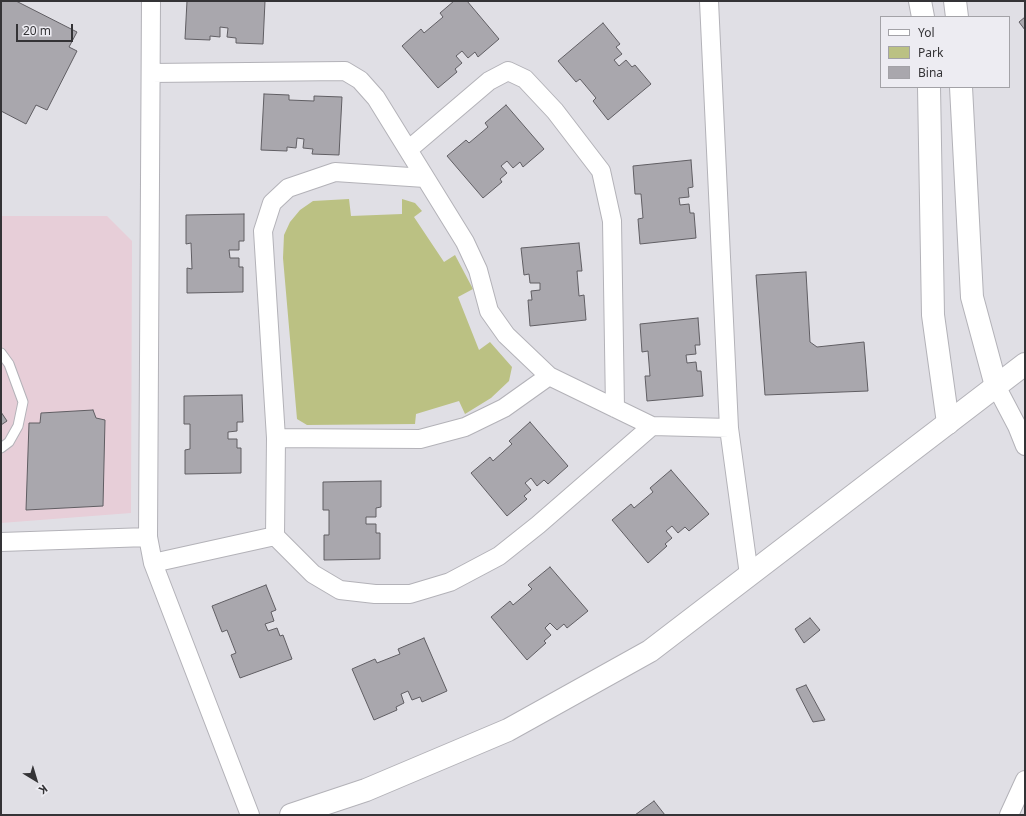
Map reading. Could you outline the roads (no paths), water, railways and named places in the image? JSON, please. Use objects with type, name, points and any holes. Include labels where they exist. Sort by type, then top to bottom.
[{"type":"main road","points":[[920,1],[923,16]]},
{"type":"main road","points":[[955,1],[957,16]]},
{"type":"main road","points":[[929,88],[933,315],[948,423]]},
{"type":"main road","points":[[961,88],[972,297],[996,386]]},
{"type":"main road","points":[[291,815],[366,790],[508,730],[650,651],[1025,364]]},
{"type":"street","points":[[151,1],[148,537],[153,563],[250,815]]},
{"type":"street","points":[[709,1],[729,428],[749,575]]},
{"type":"street","points":[[151,73],[345,71],[360,80],[376,98],[465,242],[478,270],[489,311],[506,335],[549,376],[652,426],[729,428]]},
{"type":"street","points":[[408,150],[489,81],[508,71],[525,79],[555,111],[601,171],[612,221],[616,408]]},
{"type":"street","points":[[425,178],[335,172],[288,188],[272,203],[263,231],[276,438],[275,536],[313,574],[340,590],[375,594],[410,594],[450,582],[499,556],[538,525],[652,426]]},
{"type":"street","points":[[276,438],[420,439],[465,427],[504,408],[549,376]]},
{"type":"street","points":[[996,386],[1017,426],[1025,446]]},
{"type":"street","points":[[153,563],[275,536]]},
{"type":"street","points":[[1,542],[148,537]]},
{"type":"street","points":[[1009,815],[1025,780]]},
{"type":"lane","points":[[1,353],[9,364],[23,402],[18,426],[9,442],[1,448]]}]
